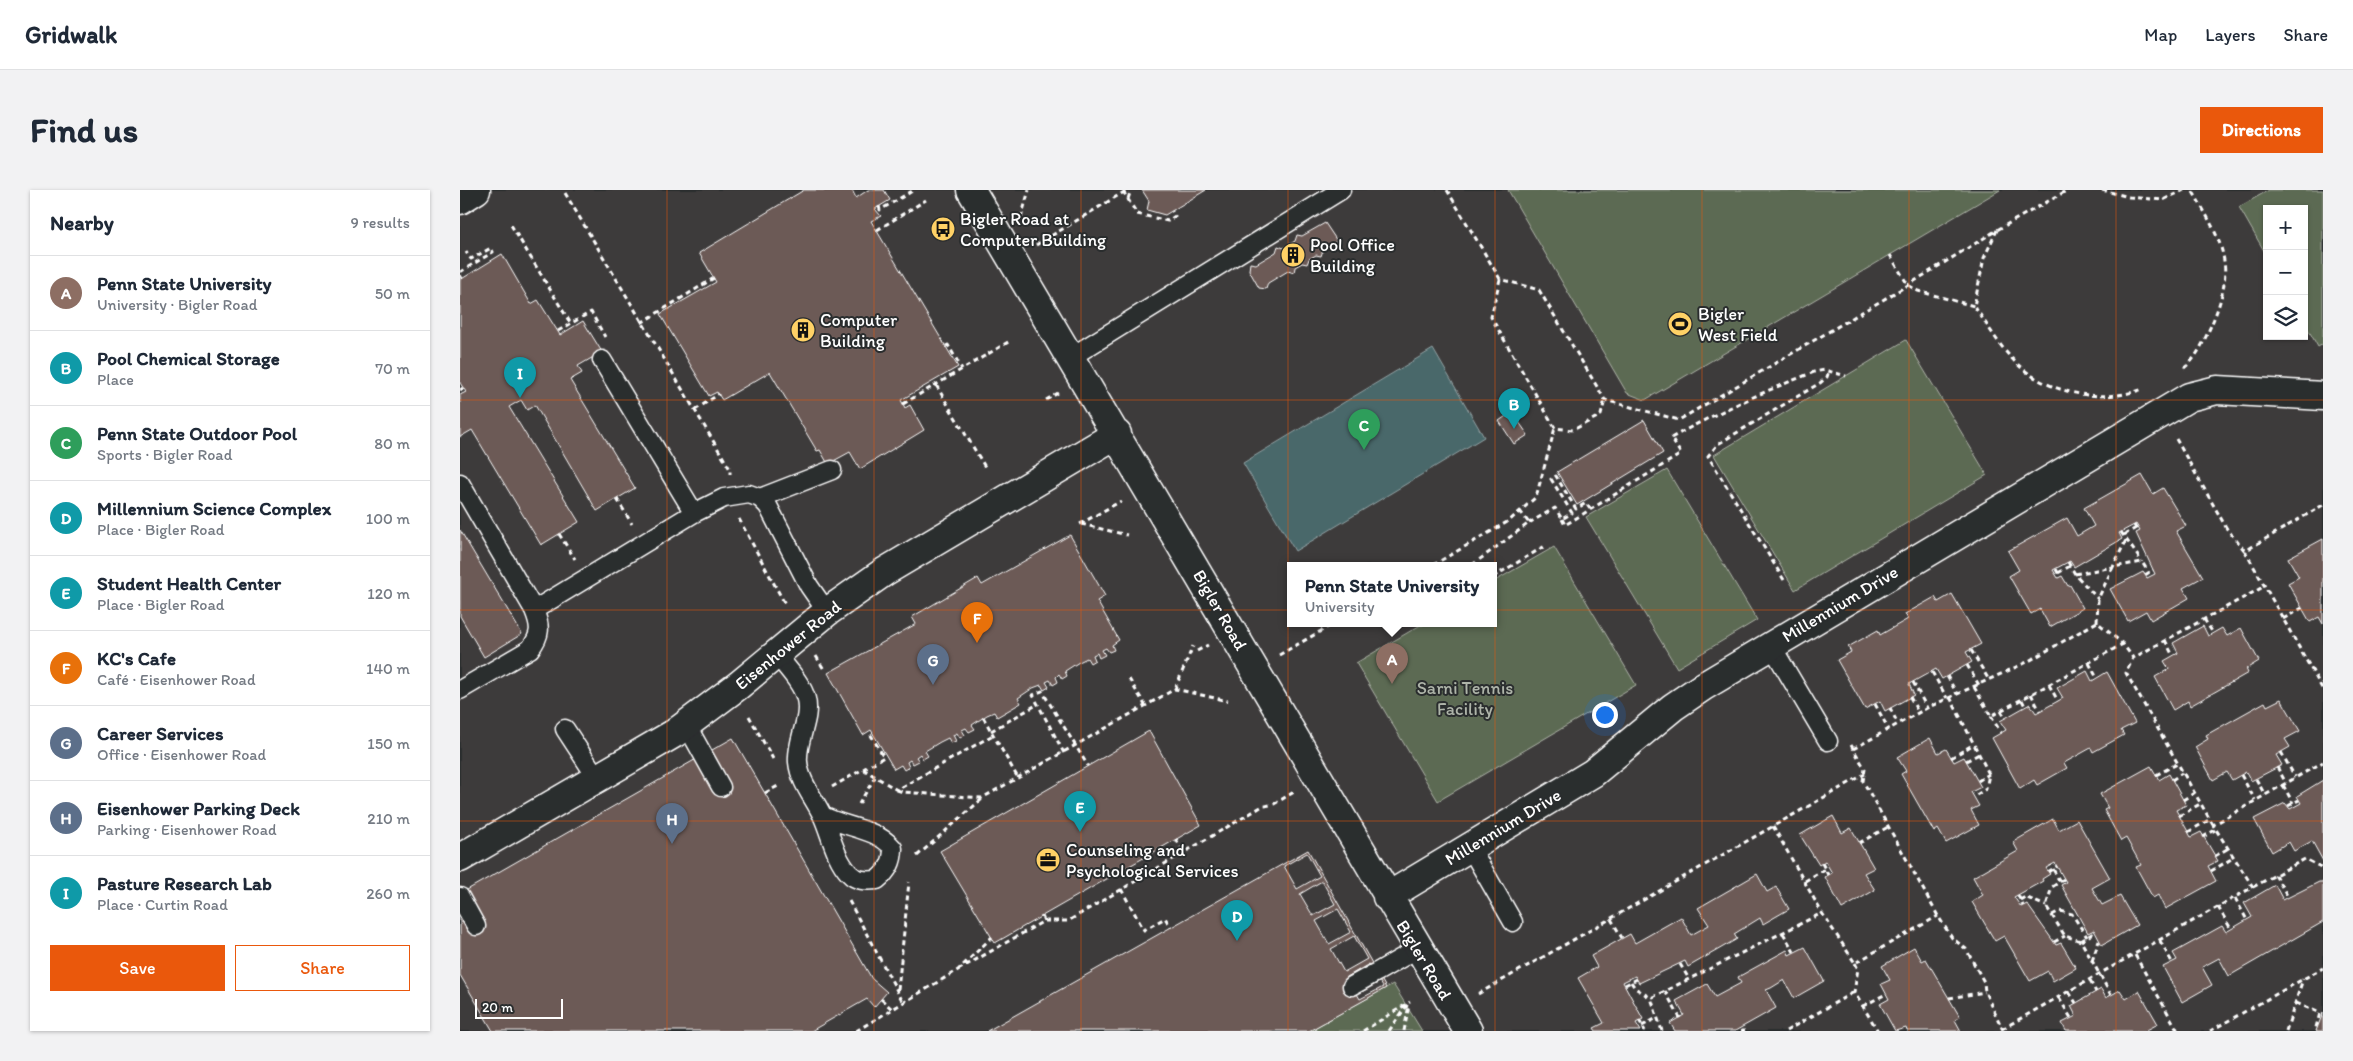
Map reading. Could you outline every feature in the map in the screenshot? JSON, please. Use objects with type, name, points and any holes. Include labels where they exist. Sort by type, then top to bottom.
[{"type":"street","points":[[460,200],[476,190]]},
{"type":"street","name":"Bigler Road","points":[[972,190],[1117,434],[1386,897],[1468,1031]]},
{"type":"street","name":"Millennium Drive","points":[[1386,897],[1592,773],[1673,707],[1772,645],[2189,397],[2217,390],[2323,396]]},
{"type":"street","name":"Eisenhower Road","points":[[460,858],[675,733],[739,685],[827,612],[892,567],[1117,434]]},
{"type":"lane","points":[[1071,356],[1342,190]]},
{"type":"lane","points":[[602,360],[694,513]]},
{"type":"lane","points":[[760,498],[832,470]]},
{"type":"lane","points":[[460,483],[534,610],[540,625],[538,639],[530,649],[460,690]]},
{"type":"lane","points":[[534,610],[694,513],[734,494],[749,494],[760,498],[768,506],[809,586],[827,612]]},
{"type":"lane","points":[[1772,645],[1828,741]]},
{"type":"lane","points":[[776,654],[806,698],[807,709],[799,739],[798,764],[802,778],[823,816]]},
{"type":"lane","points":[[686,724],[721,787]]},
{"type":"lane","points":[[565,729],[596,778]]},
{"type":"lane","points":[[1470,847],[1513,922]]},
{"type":"lane","points":[[460,897],[476,926]]},
{"type":"lane","points":[[1352,986],[1417,949]]},
{"type":"path","points":[[879,206],[880,210],[914,190]]},
{"type":"path","points":[[1020,224],[1029,190]]},
{"type":"path","points":[[1128,199],[1131,190]]},
{"type":"path","points":[[1447,190],[1500,279],[1539,290],[1605,400],[1679,420],[1908,285],[1997,230],[2068,190]]},
{"type":"path","points":[[2102,190],[2129,197],[2163,200],[2184,190]]},
{"type":"path","points":[[2178,372],[2189,364],[2200,348],[2217,311],[2227,274],[2224,252],[2217,233],[2192,190]]},
{"type":"path","points":[[1034,246],[1123,191],[1137,214],[1168,221],[1175,216],[1172,211]]},
{"type":"path","points":[[565,193],[730,469],[731,477]]},
{"type":"path","points":[[877,230],[926,200]]},
{"type":"path","points":[[1150,217],[1152,211]]},
{"type":"path","points":[[511,225],[571,324]]},
{"type":"path","points":[[1974,306],[1984,258],[1997,230]]},
{"type":"path","points":[[461,275],[494,252],[491,248],[471,259],[466,252]]},
{"type":"path","points":[[1890,255],[1908,285],[1918,290],[1974,306],[1997,339],[2021,368],[2034,378],[2065,390],[2083,394],[2116,395],[2146,388],[2227,529],[2244,551],[2265,586],[2323,690]]},
{"type":"path","points":[[641,322],[688,296],[714,278]]},
{"type":"path","points":[[1439,562],[1509,521],[1536,497],[1555,428],[1491,317],[1500,279]]},
{"type":"path","points":[[558,332],[591,312],[608,342],[610,351],[602,360]]},
{"type":"path","points":[[903,404],[1010,341]]},
{"type":"path","points":[[946,346],[948,345],[962,369]]},
{"type":"path","points":[[1784,580],[1708,456],[1718,444],[1820,383],[1826,378],[1829,371]]},
{"type":"path","points":[[1476,562],[1529,523],[1555,508],[1565,525],[1680,454],[1671,438],[1773,388],[1814,372],[1829,371],[1846,376]]},
{"type":"path","points":[[936,385],[985,466]]},
{"type":"path","points":[[695,410],[719,394]]},
{"type":"path","points":[[1555,428],[1573,430],[1594,419],[1601,415],[1605,400]]},
{"type":"path","points":[[1562,519],[1572,513],[1551,479],[1556,476],[1576,509],[1586,503],[1590,510]]},
{"type":"path","points":[[617,499],[622,507]]},
{"type":"path","points":[[2244,551],[2323,505]]},
{"type":"path","points":[[1110,507],[1080,524],[1127,535]]},
{"type":"path","points":[[1520,511],[1529,523]]},
{"type":"path","points":[[738,516],[740,523],[785,604]]},
{"type":"path","points":[[2136,528],[2122,534],[2149,573]]},
{"type":"path","points":[[560,534],[564,541]]},
{"type":"path","points":[[2097,622],[2098,599],[2126,540]]},
{"type":"path","points":[[1497,575],[1545,546]]},
{"type":"path","points":[[2075,574],[2142,562]]},
{"type":"path","points":[[2060,577],[2057,571],[2069,564],[2075,574],[2098,599]]},
{"type":"path","points":[[2252,887],[2182,774],[2126,673],[2133,658],[2265,586]]},
{"type":"path","points":[[2283,619],[2302,608]]},
{"type":"path","points":[[2204,618],[2213,633]]},
{"type":"path","points":[[2097,622],[2123,644],[2133,658]]},
{"type":"path","points":[[1828,741],[1854,750],[1927,708],[2027,662],[2097,622]]},
{"type":"path","points":[[2194,624],[2198,629]]},
{"type":"path","points":[[1275,658],[1328,627]]},
{"type":"path","points":[[2174,635],[2178,640]]},
{"type":"path","points":[[2165,640],[2173,656]]},
{"type":"path","points":[[1991,716],[2123,644]]},
{"type":"path","points":[[913,860],[982,798],[1065,753],[1175,689],[1194,646]]},
{"type":"path","points":[[812,649],[825,671]]},
{"type":"path","points":[[1971,650],[1990,680]]},
{"type":"path","points":[[2089,663],[2097,678]]},
{"type":"path","points":[[1967,665],[1979,685]]},
{"type":"path","points":[[2078,669],[2082,674]]},
{"type":"path","points":[[1932,672],[1949,698],[1989,774],[1986,789],[1973,797]]},
{"type":"path","points":[[1947,676],[1957,694]]},
{"type":"path","points":[[1129,679],[1145,705]]},
{"type":"path","points":[[2058,679],[2062,685]]},
{"type":"path","points":[[1913,682],[1927,708]]},
{"type":"path","points":[[2049,685],[2058,701]]},
{"type":"path","points":[[1974,687],[2001,733]]},
{"type":"path","points":[[1036,688],[1039,692]]},
{"type":"path","points":[[1175,689],[1228,701]]},
{"type":"path","points":[[1065,753],[1033,695],[1042,690],[1088,766]]},
{"type":"path","points":[[2031,694],[2040,710]]},
{"type":"path","points":[[1910,698],[1918,713]]},
{"type":"path","points":[[2022,700],[2025,706]]},
{"type":"path","points":[[897,790],[1038,704]]},
{"type":"path","points":[[1875,704],[1889,730]]},
{"type":"path","points":[[1890,708],[1898,724]]},
{"type":"path","points":[[2001,711],[2005,717]]},
{"type":"path","points":[[749,716],[775,762]]},
{"type":"path","points":[[983,717],[1018,778]]},
{"type":"path","points":[[826,784],[828,789],[884,757],[874,737],[869,732]]},
{"type":"path","points":[[1951,758],[1974,744]]},
{"type":"path","points":[[2281,752],[2296,777]]},
{"type":"path","points":[[1966,761],[1979,754]]},
{"type":"path","points":[[2213,825],[2323,762]]},
{"type":"path","points":[[2156,775],[2177,764]]},
{"type":"path","points":[[2277,767],[2293,803]]},
{"type":"path","points":[[863,769],[903,792],[982,798]]},
{"type":"path","points":[[1865,769],[1863,781],[1938,916],[1952,938],[1966,949],[1984,982],[1985,992],[2002,1030],[2100,976],[2252,887],[2305,859],[2323,868]]},
{"type":"path","points":[[1471,998],[1865,774]]},
{"type":"path","points":[[1978,781],[1989,774]]},
{"type":"path","points":[[2172,780],[2182,774]]},
{"type":"path","points":[[2241,775],[2256,800]]},
{"type":"path","points":[[868,789],[875,777]]},
{"type":"path","points":[[2256,779],[2265,795]]},
{"type":"path","points":[[765,793],[784,784]]},
{"type":"path","points":[[856,1031],[1044,921],[1068,921],[1261,807],[1274,804],[1301,788]]},
{"type":"path","points":[[2183,800],[2194,793]]},
{"type":"path","points":[[2288,806],[2299,800]]},
{"type":"path","points":[[2179,816],[2200,804]]},
{"type":"path","points":[[2188,832],[2209,819]]},
{"type":"path","points":[[1773,826],[1822,913],[1855,963],[1858,969],[1854,992],[1878,1031]]},
{"type":"path","points":[[1859,843],[1888,827]]},
{"type":"path","points":[[2203,836],[2215,830]]},
{"type":"path","points":[[1176,839],[1183,852]]},
{"type":"path","points":[[2215,856],[2227,849]]},
{"type":"path","points":[[2210,871],[2233,858]]},
{"type":"path","points":[[1822,863],[1828,875]]},
{"type":"path","points":[[2048,872],[2057,866]]},
{"type":"path","points":[[1805,880],[1825,869]]},
{"type":"path","points":[[2053,869],[2060,882]]},
{"type":"path","points":[[898,992],[910,874]]},
{"type":"path","points":[[2275,875],[2288,897]]},
{"type":"path","points":[[2046,906],[2052,887],[2064,879]]},
{"type":"path","points":[[1121,889],[1144,930],[1166,918],[1170,927]]},
{"type":"path","points":[[2018,895],[2023,906]]},
{"type":"path","points":[[2020,900],[2025,897],[2046,906],[2065,936],[2081,941],[2111,996]]},
{"type":"path","points":[[2235,898],[2246,920]]},
{"type":"path","points":[[849,900],[903,1002]]},
{"type":"path","points":[[2218,907],[2231,929]]},
{"type":"path","points":[[2052,915],[2060,911],[2072,914],[2087,937]]},
{"type":"path","points":[[1650,998],[1822,913]]},
{"type":"path","points":[[1042,916],[1044,921]]},
{"type":"path","points":[[1855,963],[1938,916]]},
{"type":"path","points":[[1611,919],[1622,938]]},
{"type":"path","points":[[2081,941],[2095,932]]},
{"type":"path","points":[[1783,933],[1794,952]]},
{"type":"path","points":[[2054,942],[2065,936]]},
{"type":"path","points":[[958,970],[992,937]]},
{"type":"path","points":[[2092,961],[2099,941]]},
{"type":"path","points":[[2160,941],[2172,962]]},
{"type":"path","points":[[2135,955],[2178,1031]]},
{"type":"path","points":[[1680,964],[1689,979]]},
{"type":"path","points":[[2210,1031],[2323,968]]},
{"type":"path","points":[[1625,985],[1637,979]]},
{"type":"path","points":[[2286,1031],[2304,979]]},
{"type":"path","points":[[2090,981],[2096,992]]},
{"type":"path","points":[[1631,982],[1635,988],[1650,998],[1662,1031]]},
{"type":"path","points":[[1665,991],[1680,1018]]},
{"type":"path","points":[[1786,1031],[1854,992]]},
{"type":"path","points":[[1949,998],[1985,992]]},
{"type":"path","points":[[2070,992],[2076,1003]]},
{"type":"path","points":[[1862,1006],[1886,994]]},
{"type":"path","points":[[2059,998],[2071,1018]]},
{"type":"path","points":[[881,999],[892,1009]]},
{"type":"path","points":[[1363,1031],[1410,1002]]},
{"type":"path","points":[[1390,1031],[1410,1002]]},
{"type":"path","points":[[1404,1031],[1410,1002]]},
{"type":"path","points":[[2296,1003],[2320,1013],[2315,1031]]},
{"type":"path","points":[[1642,1026],[1657,1018]]},
{"type":"path","points":[[1639,1020],[1645,1031]]},
{"type":"shaded area","points":[[460,190],[2323,190],[2323,1031],[460,1031]]},
{"type":"green space","name":"Bigler West Field","points":[[1508,190],[2000,190],[1645,400],[1627,393]]},
{"type":"green space","points":[[2269,190],[2323,190],[2323,344],[2318,347],[2308,329],[2308,205],[2263,205],[2263,249],[2239,207]]},
{"type":"green space","points":[[1906,340],[1987,475],[1795,590],[1714,455]]},
{"type":"green space","points":[[1667,470],[1757,620],[1677,668],[1586,517]]},
{"type":"green space","name":"Sarni Tennis Facility","points":[[1554,547],[1636,685],[1438,801],[1356,663],[1417,627],[1497,627],[1497,580]]},
{"type":"green space","points":[[1393,984],[1422,1031],[1309,1031]]},
{"type":"water","points":[[1433,349],[1484,437],[1295,551],[1243,463]]},
{"type":"building","name":"Computer Building","points":[[804,190],[852,190],[856,198],[868,190],[884,190],[890,200],[875,209],[881,216],[871,221],[958,367],[901,400],[905,408],[910,405],[924,430],[860,469],[850,452],[828,464],[820,450],[817,451],[770,372],[722,400],[717,392],[709,396],[660,314],[716,282],[699,253]]},
{"type":"building","points":[[1142,190],[1206,190],[1165,215],[1147,210],[1149,201]]},
{"type":"building","name":"Pool Office Building","points":[[1325,223],[1337,241],[1323,250],[1321,256],[1316,255],[1309,259],[1307,264],[1302,263],[1295,267],[1294,273],[1288,271],[1268,283],[1266,289],[1259,288],[1249,270],[1250,263],[1256,264],[1276,252],[1278,246],[1284,248],[1295,241],[1297,235],[1302,236]]},
{"type":"building","points":[[502,254],[531,304],[538,300],[560,335],[583,321],[602,352],[578,366],[582,373],[570,380],[635,488],[597,511],[535,405],[527,410],[521,400],[509,407],[579,522],[541,545],[472,430],[460,437],[460,395],[466,392],[460,383],[460,280]]},
{"type":"building","points":[[1512,412],[1528,435],[1514,444],[1499,421]]},
{"type":"building","points":[[1644,420],[1663,453],[1577,505],[1557,472]]},
{"type":"building","points":[[2142,475],[2153,494],[2163,488],[2186,526],[2176,531],[2203,577],[2183,588],[2189,598],[2151,620],[2146,611],[2128,621],[2110,589],[2143,572],[2147,578],[2155,574],[2136,533],[2140,531],[2136,524],[2119,533],[2122,539],[2074,567],[2070,561],[2053,570],[2058,578],[2062,576],[2068,586],[2070,585],[2083,608],[2050,627],[2040,609],[2031,614],[2009,576],[2019,570],[2008,551],[2067,518],[2077,536],[2094,526],[2084,508]]},
{"type":"building","points":[[460,530],[522,634],[484,657],[460,616]]},
{"type":"building","points":[[1070,535],[1105,596],[1097,601],[1119,640],[1112,645],[1114,650],[1109,652],[1106,648],[1102,650],[1105,655],[1099,658],[1097,653],[1093,655],[1095,660],[1090,663],[1087,658],[1079,662],[1065,671],[1067,676],[1062,679],[1059,674],[1056,677],[1058,682],[1053,685],[1050,680],[1046,682],[1049,687],[1044,690],[1041,685],[1033,688],[1018,698],[1021,703],[997,717],[994,712],[987,715],[972,725],[975,729],[969,732],[966,728],[962,730],[965,735],[960,738],[957,733],[953,735],[956,741],[951,743],[948,738],[925,751],[928,756],[923,759],[920,754],[916,757],[919,761],[913,764],[910,760],[907,762],[909,767],[904,770],[901,765],[894,769],[871,730],[863,735],[828,673],[916,624],[912,617],[978,578],[982,585]]},
{"type":"building","points":[[2323,539],[2323,624],[2319,617],[2310,622],[2288,583],[2299,577],[2288,558]]},
{"type":"building","points":[[1952,594],[1981,644],[1966,652],[1972,662],[1942,679],[1936,669],[1909,684],[1914,695],[1885,711],[1880,701],[1865,709],[1837,660],[1851,652],[1848,647],[1878,630],[1880,635],[1908,619],[1905,614],[1935,597],[1938,602]]},
{"type":"building","points":[[2203,626],[2208,636],[2222,628],[2227,636],[2241,628],[2259,661],[2246,669],[2248,673],[2190,706],[2188,701],[2173,710],[2155,677],[2169,669],[2164,661],[2178,653],[2173,643]]},
{"type":"building","points":[[2087,671],[2092,681],[2107,672],[2135,723],[2121,730],[2124,735],[2093,752],[2091,748],[2064,763],[2067,768],[2037,785],[2034,780],[2020,789],[1992,738],[2006,730],[2000,721],[2030,704],[2036,713],[2058,701],[2063,698],[2057,688]]},
{"type":"building","points":[[2281,699],[2300,731],[2285,739],[2290,747],[2276,755],[2282,765],[2251,781],[2246,772],[2232,780],[2227,772],[2213,780],[2195,747],[2208,739],[2206,735],[2265,702],[2267,706]]},
{"type":"building","points":[[1149,731],[1201,825],[995,943],[940,851]]},
{"type":"building","points":[[733,738],[872,979],[887,992],[874,1007],[867,999],[811,1031],[493,1031],[460,975],[460,894]]},
{"type":"building","points":[[1930,738],[1938,753],[1946,749],[1954,762],[1964,757],[1981,787],[1971,792],[1979,806],[1971,810],[1979,825],[1946,843],[1938,829],[1934,832],[1901,774],[1906,771],[1897,757]]},
{"type":"building","points":[[2151,766],[2159,780],[2169,774],[2186,805],[2176,810],[2191,837],[2201,832],[2218,861],[2208,866],[2216,881],[2165,909],[2158,895],[2153,898],[2136,867],[2141,865],[2126,838],[2121,841],[2104,810],[2108,808],[2100,794]]},
{"type":"building","points":[[2323,780],[2323,861],[2312,841],[2294,851],[2289,842],[2272,852],[2254,819],[2285,803],[2290,809],[2301,803],[2297,796]]},
{"type":"building","points":[[1833,816],[1842,833],[1851,828],[1874,868],[1864,873],[1875,890],[1842,909],[1825,877],[1832,873],[1825,861],[1819,865],[1800,835]]},
{"type":"building","points":[[2053,819],[2059,830],[2077,820],[2110,878],[2092,888],[2102,905],[2120,896],[2137,925],[2102,945],[2094,930],[2088,933],[2061,885],[2066,882],[2055,863],[2046,868],[2050,874],[2042,879],[2043,881],[2014,897],[2021,907],[2027,904],[2056,945],[2061,943],[2076,968],[2053,981],[2048,971],[2030,981],[2004,936],[1995,941],[1972,902],[1983,895],[1973,877],[2018,851],[2013,842]]},
{"type":"building","points":[[1308,850],[1386,988],[1309,1031],[987,1031]],"holes":[[[1307,853],[1320,876],[1297,889],[1284,866]],[[1322,881],[1335,904],[1313,916],[1300,894]],[[1338,909],[1351,932],[1329,944],[1316,921]],[[1354,936],[1367,959],[1344,972],[1331,949]],[[1369,964],[1383,987],[1360,999],[1347,977]]]},
{"type":"building","points":[[1757,874],[1767,892],[1776,887],[1789,909],[1763,924],[1760,918],[1734,934],[1737,939],[1688,967],[1685,961],[1639,983],[1635,976],[1623,982],[1643,1019],[1636,1023],[1641,1031],[1596,1031],[1594,1028],[1604,1023],[1578,978],[1597,967],[1591,956],[1630,934],[1635,943],[1681,917],[1691,935],[1709,925],[1698,908]]},
{"type":"building","points":[[2319,882],[2323,882],[2323,922],[2229,976],[2219,958],[2202,967],[2212,985],[2182,1002],[2163,967],[2177,960],[2173,953],[2222,926],[2226,932],[2252,917],[2244,903],[2275,885],[2283,900]]},
{"type":"building","points":[[1805,947],[1824,981],[1794,998],[1784,980],[1766,990],[1776,1008],[1735,1031],[1675,1031],[1670,1023],[1684,1015],[1676,1001],[1707,984],[1715,997],[1741,983],[1738,977],[1787,950],[1789,955]]},
{"type":"building","points":[[1914,947],[1922,961],[1926,959],[1960,1017],[1955,1020],[1961,1031],[1907,1031],[1906,1028],[1895,1031],[1880,1004],[1889,999],[1881,984],[1890,980],[1882,966]]},
{"type":"building","points":[[2101,989],[2106,998],[2120,990],[2126,999],[2139,991],[2158,1024],[2145,1031],[2066,1031],[2062,1023],[2076,1016],[2071,1006]]},
{"type":"building","points":[[2323,1013],[2323,1031],[2316,1031]]},
{"type":"place","name":"Bigler Road at Computer Building","points":[[943,229]]},
{"type":"place","name":"Pool Office Building","points":[[1293,255]]},
{"type":"place","name":"Bigler West Field","points":[[1680,324]]},
{"type":"place","name":"Computer Building","points":[[803,330]]},
{"type":"place","name":"Pasture Research Lab","points":[[520,398]]},
{"type":"place","name":"Pool Chemical Storage","points":[[1514,429]]},
{"type":"place","name":"Penn State Outdoor Pool","points":[[1364,450]]},
{"type":"place","name":"KC's Cafe","points":[[977,643]]},
{"type":"place","name":"Penn State University","points":[[1392,684]]},
{"type":"place","name":"Career Services","points":[[933,685]]},
{"type":"place","name":"Student Health Center","points":[[1080,832]]},
{"type":"place","name":"Eisenhower Parking Deck","points":[[672,844]]},
{"type":"place","name":"Counseling and Psychological Services","points":[[1048,860]]},
{"type":"place","name":"Millennium Science Complex","points":[[1237,941]]}]
